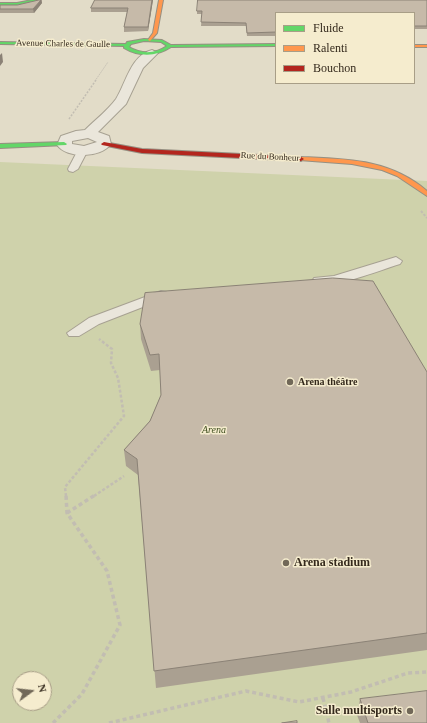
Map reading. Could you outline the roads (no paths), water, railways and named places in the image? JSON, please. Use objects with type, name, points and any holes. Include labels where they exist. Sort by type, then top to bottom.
[{"type":"street","points":[[0,4],[17,4],[38,0]]},
{"type":"street","points":[[150,40],[154,33],[160,0]]},
{"type":"street","points":[[138,66],[131,48],[139,40],[162,41],[170,46],[275,45]]},
{"type":"street","name":"Avenue Charles de Gaulle","points":[[0,43],[109,44],[152,53]]},
{"type":"street","points":[[89,134],[121,100],[138,66],[152,53],[165,50],[170,46]]},
{"type":"street","points":[[415,46],[427,46]]},
{"type":"street","points":[[0,146],[64,144],[71,149],[83,150],[96,148],[104,144],[104,138],[89,134],[70,137],[66,139],[64,144]]},
{"type":"street","name":"Rue du Bonheur","points":[[104,144],[142,151],[352,161],[396,170],[412,180],[426,192]]},
{"type":"lane","points":[[73,169],[83,150]]},
{"type":"lane","points":[[303,283],[334,280],[396,261]]},
{"type":"lane","points":[[74,333],[94,321],[163,295],[170,294]]},
{"type":"place","name":"Arena théâtre","points":[[290,382]]},
{"type":"place","name":"Arena stadium","points":[[286,563]]},
{"type":"place","name":"Salle multisports","points":[[410,711]]},
{"type":"park label","name":"Arena","points":[[214,430]]}]
